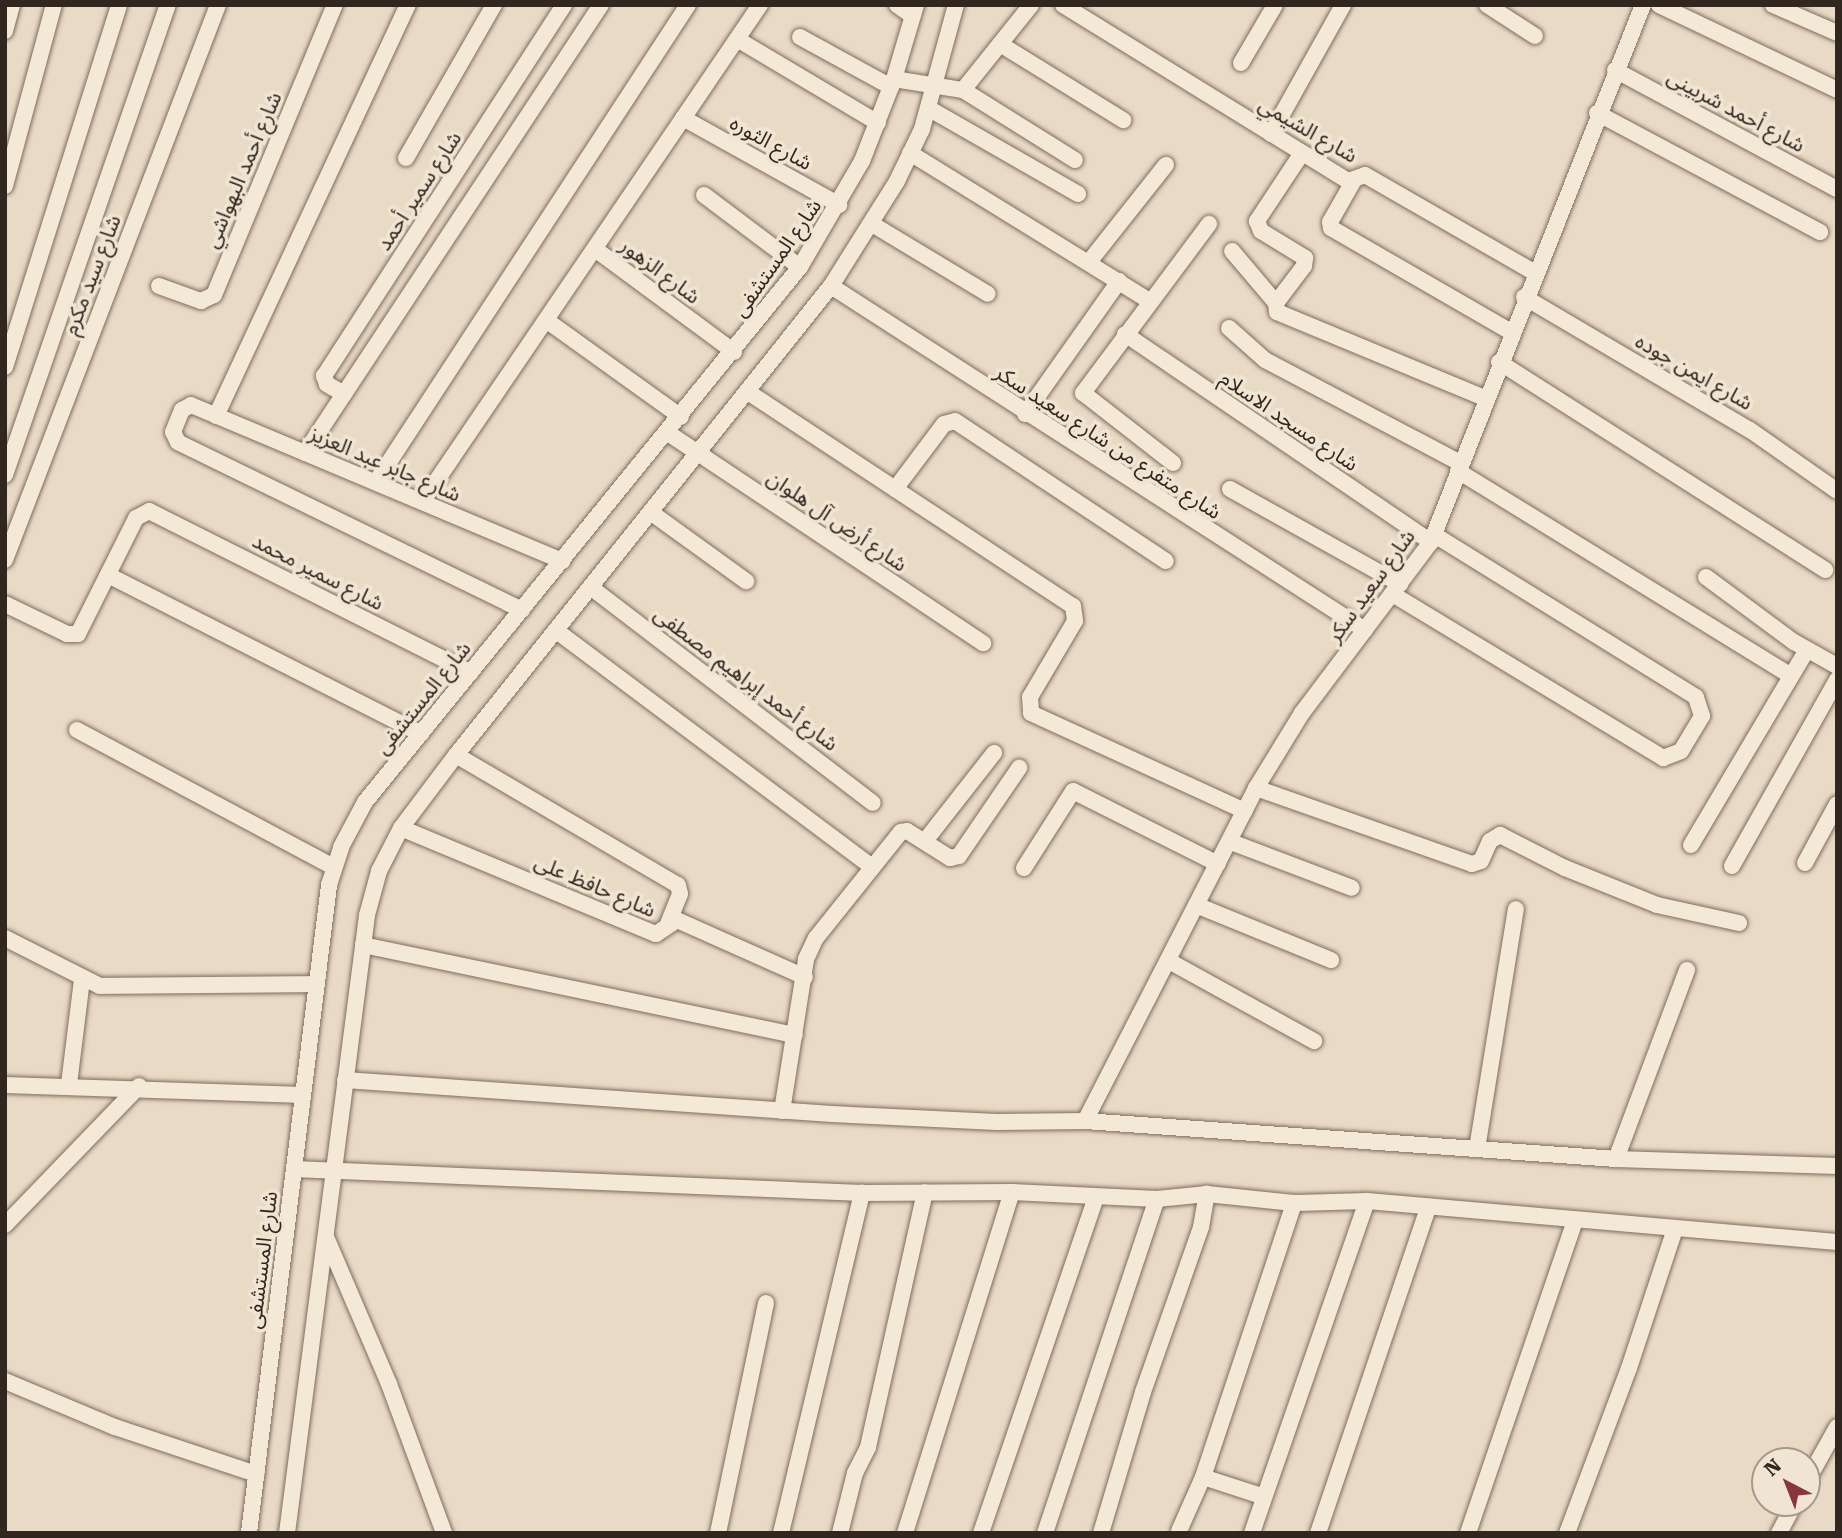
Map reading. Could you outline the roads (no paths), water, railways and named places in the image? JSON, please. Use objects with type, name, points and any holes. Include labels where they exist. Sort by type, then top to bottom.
[{"type":"street","points":[[5,31],[12,5]]},
{"type":"street","points":[[5,186],[54,5]]},
{"type":"street","points":[[5,367],[119,5]]},
{"type":"street","points":[[5,475],[168,5]]},
{"type":"street","name":"شارع سيد مكرم","points":[[5,560],[218,5]]},
{"type":"street","name":"شارع أحمد البهواشي","points":[[159,286],[201,301],[214,295],[334,5]]},
{"type":"street","points":[[216,416],[408,5]]},
{"type":"street","points":[[406,158],[494,5]]},
{"type":"street","name":"شارع سمير أحمد","points":[[344,394],[327,384],[324,376],[564,5]]},
{"type":"street","points":[[305,453],[601,5]]},
{"type":"street","points":[[376,482],[688,5]]},
{"type":"street","points":[[422,502],[760,5]]},
{"type":"street","points":[[897,5],[915,10]]},
{"type":"street","points":[[287,1533],[363,945],[379,871],[401,828],[456,755],[653,514],[831,286],[872,224],[910,153],[928,108],[956,5]]},
{"type":"street","points":[[964,90],[1031,5]]},
{"type":"street","name":"شارع الشيمي","points":[[1063,5],[1348,181],[1367,176],[1534,272]]},
{"type":"street","points":[[1241,63],[1275,5]]},
{"type":"street","points":[[1271,134],[1343,5]]},
{"type":"street","points":[[1487,5],[1535,36]]},
{"type":"street","name":"شارع سعيد سكر","points":[[1085,1121],[1217,864],[1231,842],[1255,788],[1302,713],[1397,590],[1433,538],[1524,297],[1643,5]]},
{"type":"street","points":[[1659,5],[1837,90]]},
{"type":"street","points":[[1773,5],[1837,33]]},
{"type":"street","name":"شارع المستشفى","points":[[249,1533],[334,867],[365,802],[734,352],[800,267],[839,205],[878,123],[915,10]]},
{"type":"street","points":[[800,37],[893,83],[964,90],[1075,160]]},
{"type":"street","points":[[737,39],[878,123]]},
{"type":"street","points":[[540,43],[566,58]]},
{"type":"street","points":[[1000,44],[1124,120]]},
{"type":"street","name":"شارع أحمد شربينى","points":[[1615,70],[1837,189]]},
{"type":"street","points":[[928,108],[1078,194]]},
{"type":"street","points":[[1597,113],[1820,232]]},
{"type":"street","name":"شارع الثوره","points":[[683,118],[839,205]]},
{"type":"street","points":[[910,153],[1150,301]]},
{"type":"street","points":[[1276,303],[1304,266],[1305,258],[1261,231],[1257,221],[1302,153]]},
{"type":"street","points":[[1088,262],[1166,165]]},
{"type":"street","points":[[1354,180],[1330,222],[1331,228],[1511,332]]},
{"type":"street","points":[[704,195],[800,267]]},
{"type":"street","points":[[872,224],[988,294]]},
{"type":"street","points":[[1172,463],[1084,396],[1125,334],[1209,224]]},
{"type":"street","name":"شارع الزهور","points":[[594,249],[734,352]]},
{"type":"street","points":[[1232,251],[1276,303],[1280,315],[1485,398]]},
{"type":"street","points":[[1026,414],[1119,281]]},
{"type":"street","name":"شارع متفرع من شارع سعيد سكر","points":[[831,286],[1364,630]]},
{"type":"street","name":"شارع ايمن جوده","points":[[1524,297],[1750,429],[1837,491]]},
{"type":"street","points":[[546,320],[681,417]]},
{"type":"street","points":[[1229,328],[1265,360],[1459,467],[1791,676]]},
{"type":"street","name":"شارع مسجد الاسلام","points":[[1125,334],[1433,538],[1696,697],[1702,716],[1681,751],[1663,758],[1397,590]]},
{"type":"street","points":[[1499,362],[1825,570]]},
{"type":"street","points":[[748,392],[1073,606],[1075,621],[1030,698],[1031,713],[1245,811]]},
{"type":"street","name":"شارع جابر عبد العزيز","points":[[522,610],[178,442],[173,432],[182,410],[191,405],[563,561]]},
{"type":"street","points":[[895,489],[944,424],[955,421],[1166,561]]},
{"type":"street","name":"شارع أرض آل هلوان","points":[[668,433],[984,643]]},
{"type":"street","points":[[1230,489],[1397,590]]},
{"type":"street","name":"شارع سمير محمد","points":[[108,575],[136,518],[145,512],[471,673]]},
{"type":"street","points":[[653,514],[746,581]]},
{"type":"street","points":[[5,604],[74,636],[81,631],[108,575],[421,734]]},
{"type":"street","points":[[1706,577],[1807,650],[1837,667]]},
{"type":"street","name":"شارع أحمد إبراهيم مصطفى","points":[[593,589],[873,803]]},
{"type":"street","points":[[558,632],[872,867]]},
{"type":"street","points":[[1691,845],[1807,650]]},
{"type":"street","points":[[1732,866],[1837,680]]},
{"type":"street","points":[[76,730],[334,867]]},
{"type":"street","points":[[925,841],[994,753]]},
{"type":"street","points":[[456,755],[678,885],[680,894],[668,923]]},
{"type":"street","points":[[782,1111],[806,959],[816,938],[901,832],[925,841],[950,858],[961,854],[1019,768]]},
{"type":"street","points":[[1255,788],[1472,864],[1481,862],[1490,841],[1500,835],[1565,868],[1657,905],[1739,923]]},
{"type":"street","points":[[1024,868],[1073,791],[1217,864]]},
{"type":"street","points":[[1805,863],[1837,804]]},
{"type":"street","name":"شارع حافظ على","points":[[401,828],[656,934],[668,923],[677,920],[805,977]]},
{"type":"street","points":[[1231,842],[1352,888]]},
{"type":"street","points":[[1196,905],[1331,960]]},
{"type":"street","points":[[1476,1149],[1516,909]]},
{"type":"street","points":[[5,938],[82,980],[100,986],[317,984]]},
{"type":"street","points":[[363,945],[795,1035]]},
{"type":"street","points":[[1169,961],[1314,1041]]},
{"type":"street","points":[[1616,1160],[1687,971]]},
{"type":"street","points":[[69,1084],[82,980]]},
{"type":"street","points":[[345,1080],[782,1111],[997,1122],[1085,1121],[1616,1160],[1837,1166]]},
{"type":"street","points":[[5,1085],[139,1086],[303,1095]]},
{"type":"street","points":[[5,1225],[139,1086]]},
{"type":"street","points":[[294,1170],[862,1193],[1012,1192],[1157,1199],[1207,1194],[1294,1202],[1367,1201],[1837,1242]]},
{"type":"street","points":[[840,1533],[855,1473],[868,1447],[925,1192]]},
{"type":"street","points":[[905,1533],[1012,1192]]},
{"type":"street","points":[[781,1533],[862,1193]]},
{"type":"street","points":[[1101,1533],[1143,1392],[1201,1227],[1207,1194]]},
{"type":"street","points":[[981,1533],[1096,1197]]},
{"type":"street","points":[[1045,1533],[1157,1199]]},
{"type":"street","points":[[1252,1533],[1262,1496],[1367,1201]]},
{"type":"street","points":[[1179,1531],[1203,1476],[1294,1202]]},
{"type":"street","points":[[1318,1533],[1429,1206]]},
{"type":"street","points":[[1468,1533],[1575,1221]]},
{"type":"street","points":[[1567,1533],[1629,1368],[1675,1229]]},
{"type":"street","points":[[325,1234],[389,1384],[444,1533]]},
{"type":"street","points":[[718,1533],[766,1303]]},
{"type":"street","points":[[5,1381],[115,1427],[256,1474]]},
{"type":"street","points":[[1821,1456],[1837,1427]]},
{"type":"street","points":[[1203,1476],[1262,1496]]},
{"type":"street","points":[[1779,1533],[1788,1517]]}]
